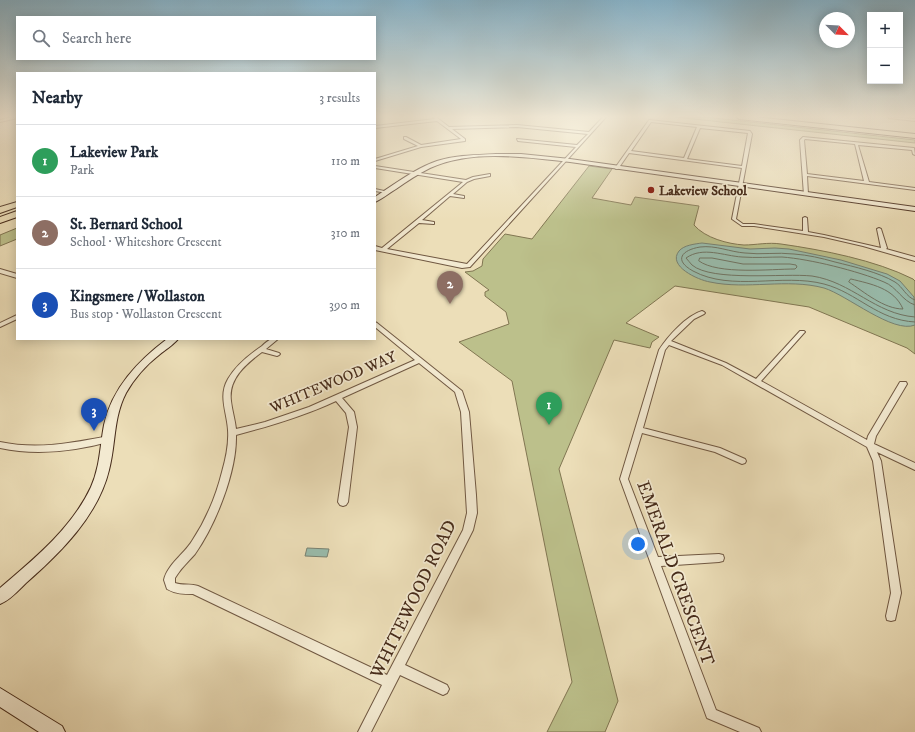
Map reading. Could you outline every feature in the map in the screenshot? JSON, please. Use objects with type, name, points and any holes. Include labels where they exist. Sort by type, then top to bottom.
[{"type":"highway","points":[[0,210],[16,204]]},
{"type":"highway","points":[[0,220],[16,214]]},
{"type":"street","points":[[376,160],[404,151]]},
{"type":"street","points":[[376,248],[468,266],[574,151]]},
{"type":"street","points":[[685,159],[688,151]]},
{"type":"street","points":[[747,151],[734,219],[742,225],[754,225],[806,233],[883,250],[915,259]]},
{"type":"street","points":[[803,151],[806,194]]},
{"type":"street","points":[[858,151],[867,183]]},
{"type":"street","points":[[617,168],[628,152],[744,167]]},
{"type":"street","points":[[376,199],[414,173],[438,163],[458,158],[487,155],[529,156],[915,209]]},
{"type":"street","points":[[376,167],[466,181]]},
{"type":"street","points":[[383,250],[466,181],[489,175]]},
{"type":"street","points":[[805,175],[915,189]]},
{"type":"street","points":[[376,190],[387,192]]},
{"type":"street","points":[[450,195],[462,197]]},
{"type":"street","points":[[805,218],[806,233]]},
{"type":"street","points":[[418,221],[432,223]]},
{"type":"street","points":[[880,229],[884,248],[883,250]]},
{"type":"street","points":[[0,271],[16,276]]},
{"type":"street","points":[[702,313],[692,318],[667,342],[724,364],[870,445],[915,467]]},
{"type":"street","points":[[0,326],[16,318]]},
{"type":"street","name":"WHITEWOOD ROAD","points":[[364,732],[468,530],[472,513],[465,412],[458,391],[376,325]]},
{"type":"street","points":[[755,382],[760,379],[802,332]]},
{"type":"street","points":[[0,597],[35,566],[64,535],[89,502],[102,476],[106,462],[112,415],[118,398],[128,381],[148,360],[172,340]]},
{"type":"street","points":[[274,340],[242,365],[233,376],[227,388],[226,398],[232,422],[228,465],[216,502],[195,545],[171,575],[169,580],[171,586],[177,589],[194,590],[390,683]]},
{"type":"street","name":"EMERALD CRESCENT","points":[[667,342],[662,351],[624,478],[711,714],[755,732]]},
{"type":"street","points":[[261,350],[277,354]]},
{"type":"street","name":"WHITEWOOD WAY","points":[[232,433],[267,424],[338,398],[420,360]]},
{"type":"street","points":[[891,616],[896,593],[877,461],[870,445],[872,436],[903,384]]},
{"type":"street","points":[[338,398],[350,412],[353,427],[343,502]]},
{"type":"street","points":[[638,429],[717,450],[742,461]]},
{"type":"street","points":[[0,444],[22,449],[47,450],[109,439]]},
{"type":"street","points":[[654,562],[719,558]]},
{"type":"street","points":[[398,668],[444,689]]},
{"type":"street","points":[[0,696],[56,732]]},
{"type":"green space","points":[[589,166],[612,169],[592,198],[631,205],[635,197],[699,206],[694,225],[699,230],[717,240],[744,245],[776,243],[814,249],[866,261],[913,279],[915,281],[915,354],[907,348],[809,307],[675,286],[626,323],[659,337],[652,342],[650,348],[614,340],[559,469],[618,701],[605,732],[547,732],[572,682],[512,381],[459,342],[509,324],[506,312],[485,296],[485,292],[489,290],[465,272],[473,271],[482,266],[483,259],[505,234],[532,239]]},
{"type":"green space","points":[[16,228],[16,239],[0,246],[0,235]]},
{"type":"water","points":[[702,243],[750,249],[789,249],[841,260],[887,274],[900,281],[914,297],[915,325],[906,326],[895,324],[834,292],[810,285],[738,285],[705,281],[680,267],[676,257],[679,251],[684,247]]},
{"type":"water","points":[[307,548],[329,549],[327,557],[305,556]]},
{"type":"place","name":"Lakeview School","points":[[651,190]]},
{"type":"place","name":"St. Bernard School","points":[[450,304]]},
{"type":"place","name":"Lakeview Park","points":[[549,425]]},
{"type":"place","name":"Kingsmere / Wollaston","points":[[94,431]]}]
